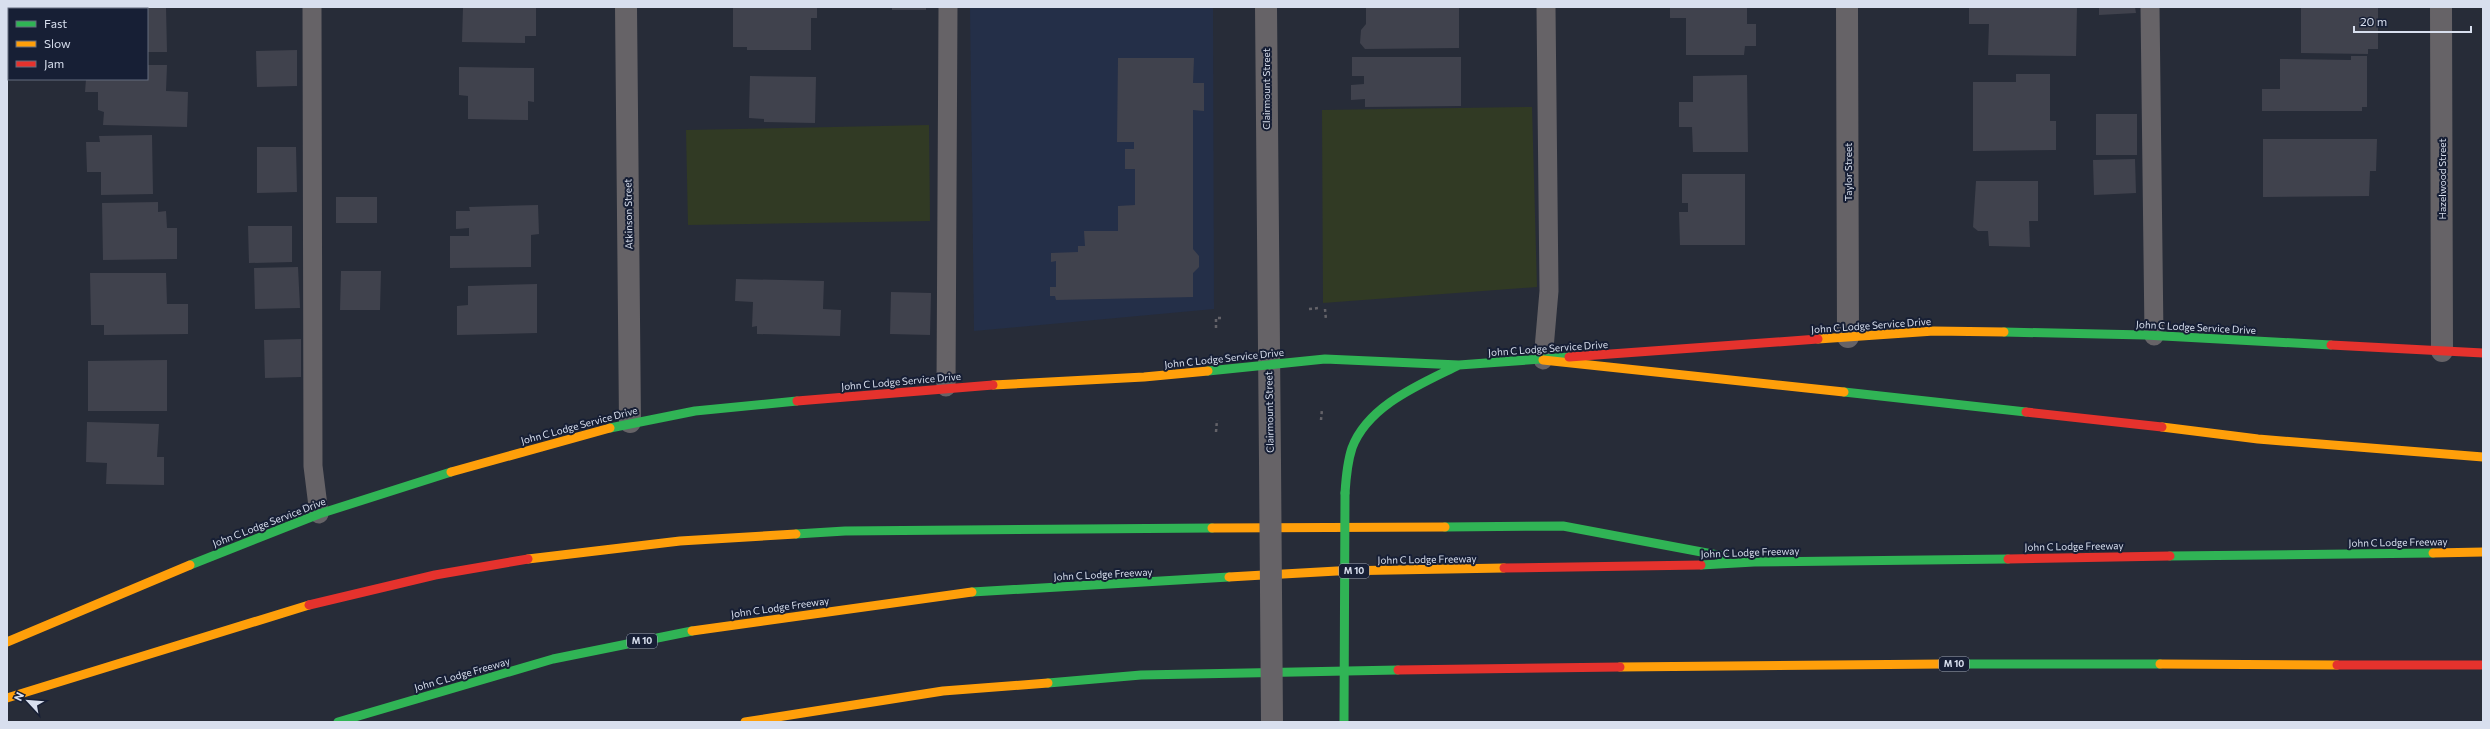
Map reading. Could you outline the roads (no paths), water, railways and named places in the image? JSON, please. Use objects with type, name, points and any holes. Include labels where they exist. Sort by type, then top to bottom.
[{"type":"main road","name":"John C Lodge Service Drive","points":[[7,642],[170,573],[319,514],[468,467],[630,422],[695,411],[946,387],[1144,377],[1325,359],[1459,365],[1934,331],[2154,336],[2483,353]]},
{"type":"main road","points":[[1543,360],[2105,420],[2258,439],[2483,457]]},
{"type":"main road","points":[[1344,722],[1345,493],[1347,465],[1361,431],[1392,401],[1459,365]]},
{"type":"main road","points":[[7,698],[287,610],[435,575],[555,555],[680,541],[845,531],[1563,526],[1754,562]]},
{"type":"main road","name":"John C Lodge Freeway","points":[[338,722],[560,657],[688,632],[954,593],[1337,571],[1730,565],[1754,562],[2483,552]]},
{"type":"main road","name":"M 10","points":[[745,722],[943,692],[1141,675],[1426,669],[1972,664],[2483,665]]},
{"type":"street","name":"Atkinson Street","points":[[626,7],[630,422]]},
{"type":"street","name":"Clairmount Street","points":[[1266,7],[1272,722]]},
{"type":"street","name":"Taylor Street","points":[[1847,7],[1848,337]]},
{"type":"street","name":"Hazelwood Street","points":[[2441,7],[2442,351]]},
{"type":"lane","points":[[312,7],[312,466],[319,514]]},
{"type":"lane","points":[[946,387],[948,7]]},
{"type":"lane","points":[[1543,360],[1549,291],[1546,7]]},
{"type":"lane","points":[[2150,7],[2154,336]]}]
